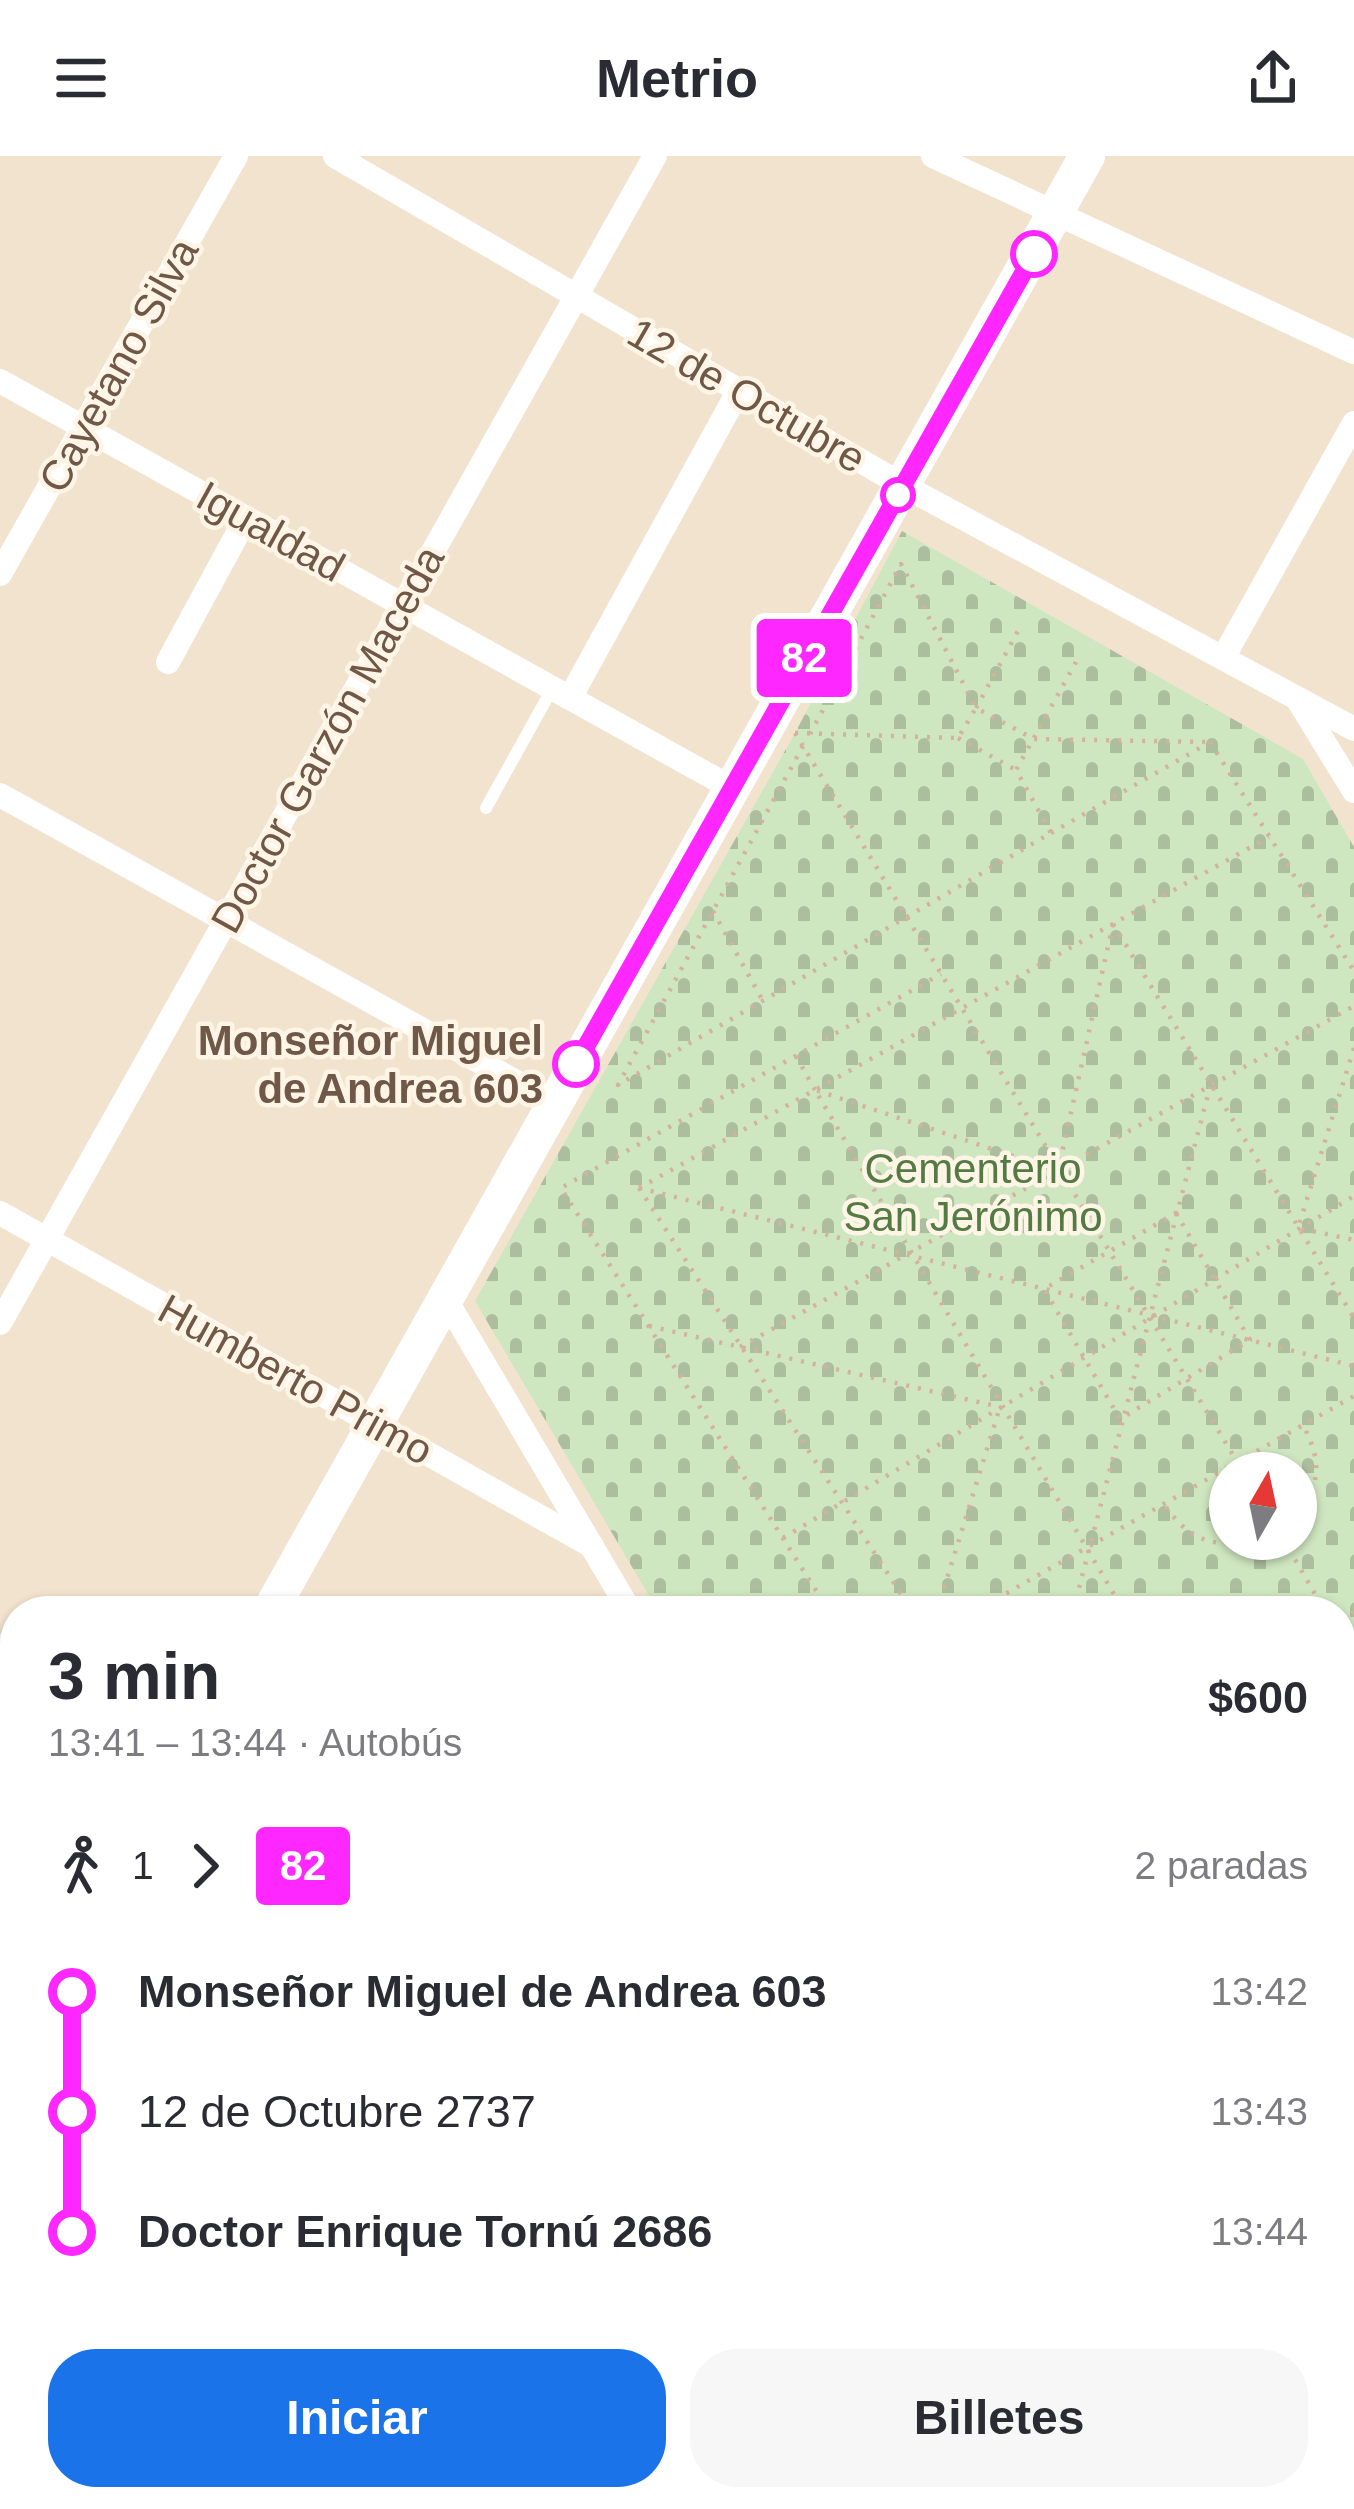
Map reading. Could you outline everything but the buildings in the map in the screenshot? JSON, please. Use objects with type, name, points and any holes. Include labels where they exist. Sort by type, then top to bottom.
[{"type":"main road","points":[[278,1596],[1087,156]]},
{"type":"street","name":"Cayetano Silva","points":[[0,574],[236,156]]},
{"type":"street","name":"12 de Octubre","points":[[335,156],[904,485],[1354,729]]},
{"type":"street","name":"Doctor Garzón Maceda","points":[[0,1322],[656,156]]},
{"type":"street","points":[[933,156],[1354,352]]},
{"type":"street","name":"Igualdad","points":[[0,380],[730,787]]},
{"type":"street","points":[[561,693],[739,390]]},
{"type":"street","points":[[1222,658],[1354,423]]},
{"type":"street","points":[[168,662],[247,518]]},
{"type":"street","points":[[1297,698],[1354,790]]},
{"type":"street","points":[[0,795],[554,1103]]},
{"type":"street","name":"Humberto Primo","points":[[0,1213],[592,1546]]},
{"type":"street","points":[[445,1298],[621,1596]]},
{"type":"lane","points":[[485,808],[561,693]]},
{"type":"path","points":[[810,734],[902,564],[976,708],[1034,739],[1210,742]]},
{"type":"path","points":[[958,738],[1018,631]]},
{"type":"path","points":[[1016,770],[1076,662]]},
{"type":"path","points":[[1051,833],[1016,770],[958,738],[795,733],[1231,1452]]},
{"type":"path","points":[[802,746],[618,1085],[1210,742]]},
{"type":"path","points":[[1210,742],[1354,971]]},
{"type":"path","points":[[639,1189],[1270,836]]},
{"type":"path","points":[[713,911],[763,1000]]},
{"type":"path","points":[[1113,924],[1354,1318]]},
{"type":"path","points":[[1058,1171],[1113,924]]},
{"type":"path","points":[[820,1596],[561,1188],[941,974]]},
{"type":"path","points":[[740,1347],[1354,1006]]},
{"type":"path","points":[[1298,1228],[1354,1048]]},
{"type":"path","points":[[796,1056],[908,1254],[1115,1596]]},
{"type":"path","points":[[1076,1596],[1210,1087]]},
{"type":"path","points":[[815,1090],[1058,1171]]},
{"type":"path","points":[[639,1189],[1354,1366]]},
{"type":"path","points":[[639,1189],[902,1596]]},
{"type":"path","points":[[783,1538],[1354,1196]]},
{"type":"path","points":[[1044,1289],[1177,1214]]},
{"type":"path","points":[[1177,1214],[1250,1340]]},
{"type":"path","points":[[1298,1228],[1354,1240]]},
{"type":"path","points":[[1044,1289],[1120,1419]]},
{"type":"path","points":[[649,1326],[1000,1408]]},
{"type":"path","points":[[1120,1419],[1250,1340]]},
{"type":"path","points":[[1261,1452],[1354,1396]]},
{"type":"path","points":[[942,1596],[1000,1408]]},
{"type":"path","points":[[1304,1427],[1316,1452]]},
{"type":"path","points":[[1003,1596],[1209,1482]]},
{"type":"path","points":[[1165,1506],[1178,1524],[1209,1540]]},
{"type":"path","points":[[1295,1560],[1316,1596]]},
{"type":"shaded area","points":[[0,156],[1354,156],[1354,1596],[0,1596]]},
{"type":"green space","name":"Cementerio San Jerónimo","points":[[902,531],[1303,759],[1354,847],[1354,1596],[649,1596],[475,1301],[795,733]]},
{"type":"bus line","name":"82","points":[[576,1064],[1034,254]]},
{"type":"place","name":"Monseñor Miguel de Andrea 603","points":[[576,1064]]}]
